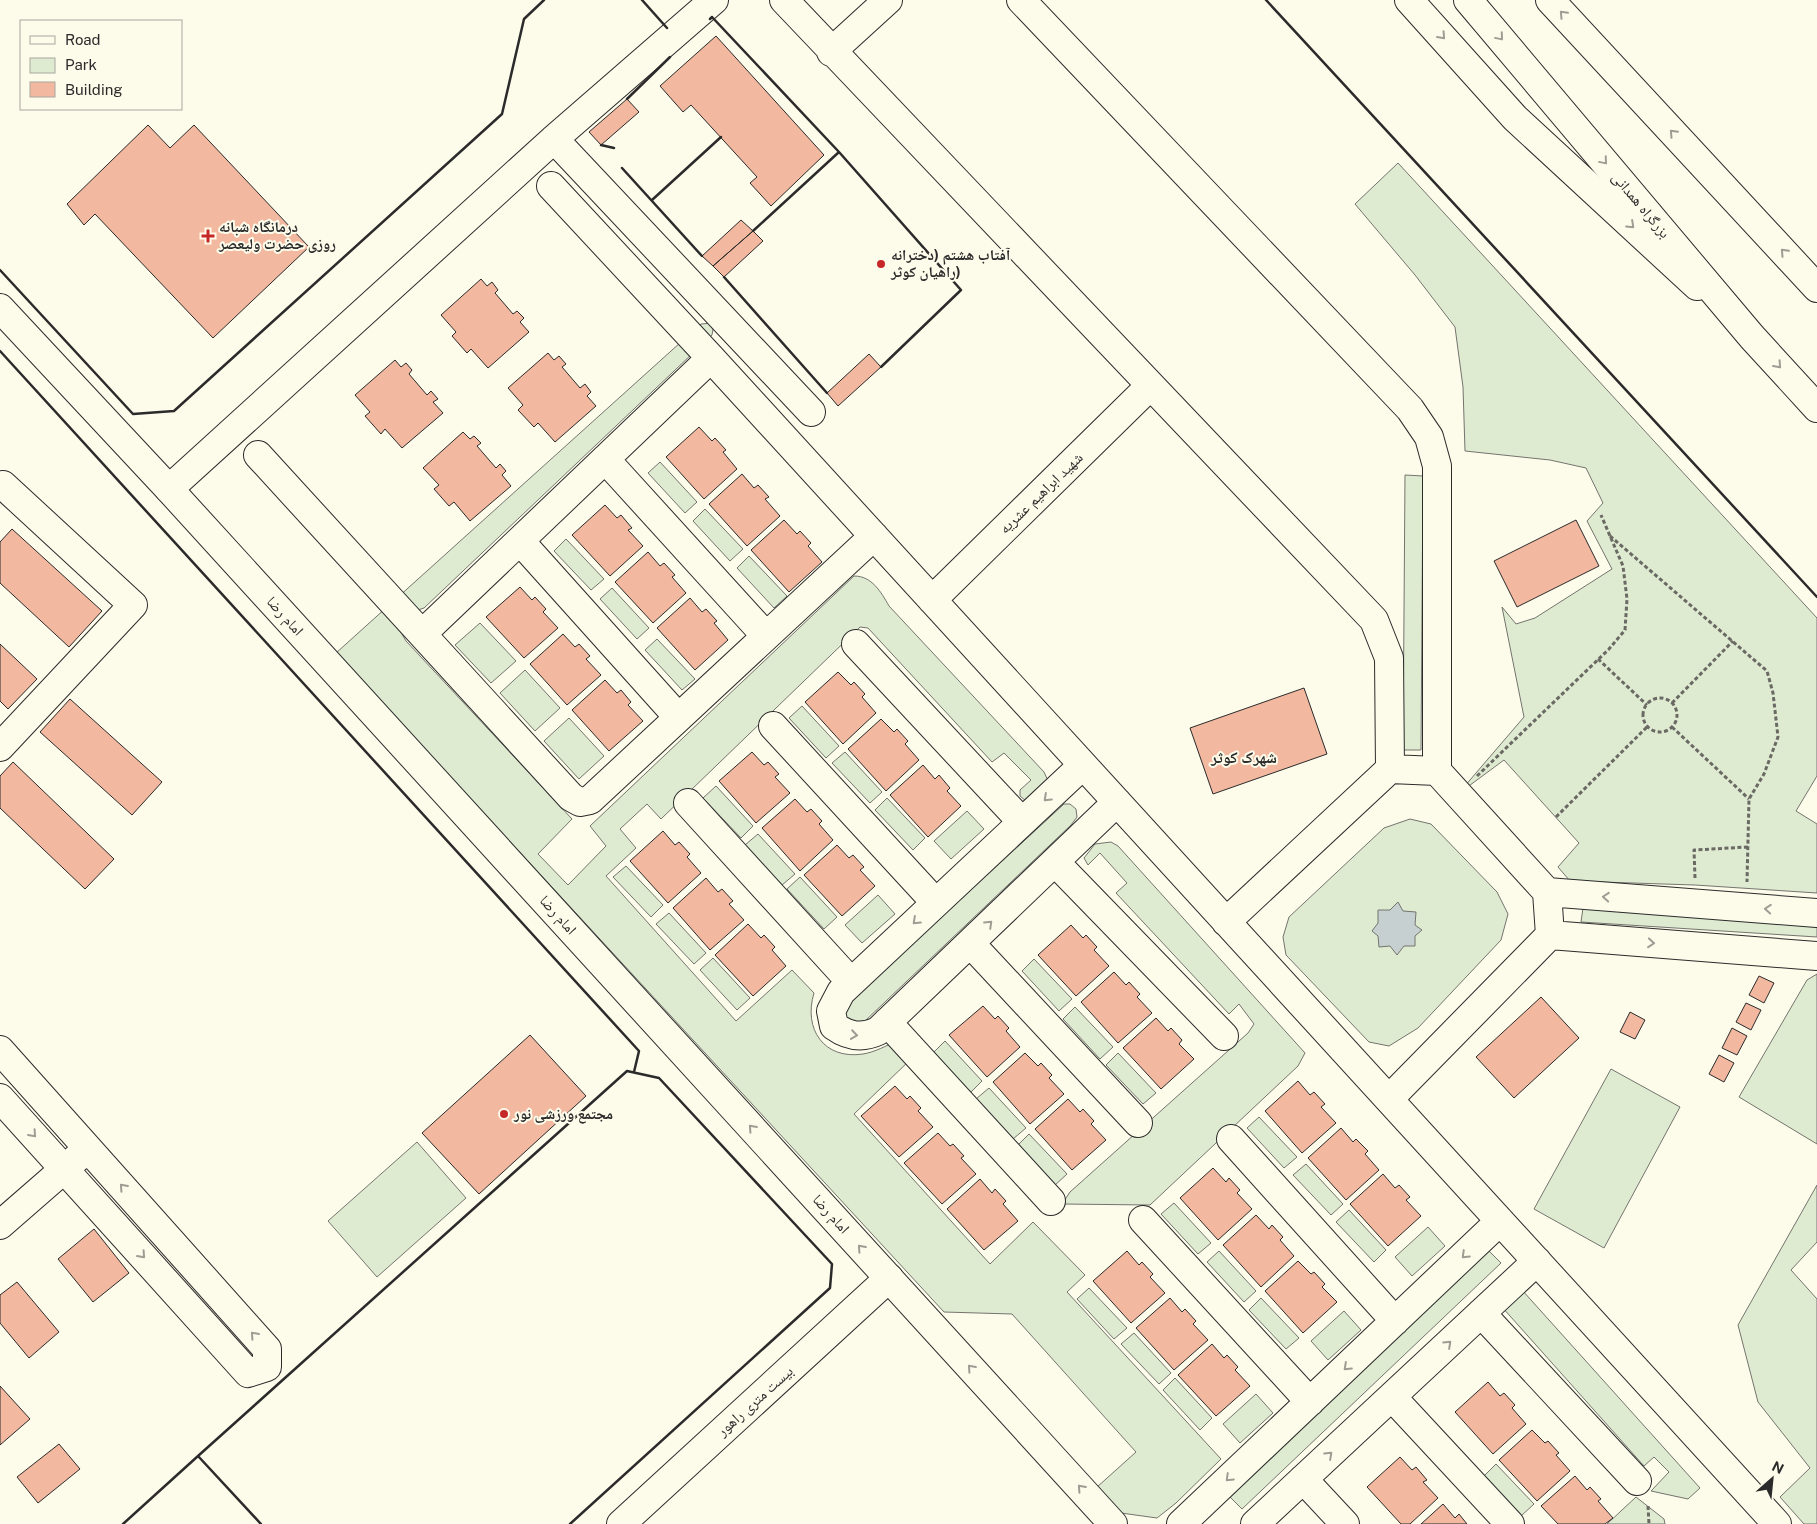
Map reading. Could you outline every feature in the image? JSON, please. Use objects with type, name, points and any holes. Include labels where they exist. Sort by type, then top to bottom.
[{"type":"main road","points":[[169,489],[554,139],[714,0]]},
{"type":"main road","points":[[784,0],[831,52],[1374,620],[1389,658],[1390,769]]},
{"type":"main road","points":[[831,52],[888,0]]},
{"type":"main road","points":[[1021,0],[1410,408],[1429,437],[1437,466],[1437,771],[1548,892],[1550,935],[1389,1099]]},
{"type":"main road","points":[[1409,0],[1515,118],[1752,337]]},
{"type":"main road","name":"بزرگراه همدانی","points":[[1468,0],[1752,337],[1817,408]]},
{"type":"main road","points":[[1550,0],[1817,288]]},
{"type":"main road","points":[[554,139],[811,412]]},
{"type":"main road","points":[[552,186],[1777,1524]]},
{"type":"main road","name":"امام رضا","points":[[0,308],[169,489],[1113,1524]]},
{"type":"main road","points":[[422,634],[711,358]]},
{"type":"main road","name":"شهید ابراهیم عشریه","points":[[932,600],[1150,386]]},
{"type":"main road","points":[[258,455],[571,797],[580,802],[590,800],[874,536]]},
{"type":"main road","points":[[606,459],[766,636]]},
{"type":"main road","points":[[0,747],[133,605],[3,485]]},
{"type":"main road","points":[[520,541],[678,718]]},
{"type":"main road","points":[[856,644],[1022,822]]},
{"type":"main road","points":[[773,726],[936,903]]},
{"type":"main road","points":[[1083,765],[851,982],[834,1001],[831,1011],[834,1026],[845,1034],[866,1036],[878,1031],[1117,802]]},
{"type":"main road","points":[[1226,922],[1390,769],[1437,771]]},
{"type":"main road","points":[[688,802],[851,982]]},
{"type":"main road","points":[[1055,862],[1224,1036]]},
{"type":"main road","points":[[1548,892],[1817,913]]},
{"type":"main road","points":[[1550,935],[1817,956]]},
{"type":"main road","points":[[970,942],[1138,1123]]},
{"type":"main road","points":[[888,1022],[1050,1201]]},
{"type":"main road","points":[[0,1050],[267,1348],[267,1367],[248,1373],[0,1098]]},
{"type":"main road","points":[[1231,1139],[1395,1321]]},
{"type":"main road","points":[[0,1225],[88,1148]]},
{"type":"main road","points":[[1143,1220],[1310,1402]]},
{"type":"main road","points":[[1181,1524],[1500,1221]]},
{"type":"main road","points":[[1255,1524],[1537,1261]]},
{"type":"main road","name":"بیست متری راهور","points":[[621,1524],[889,1278]]},
{"type":"main road","points":[[1481,1313],[1638,1481]]},
{"type":"main road","points":[[1392,1397],[1510,1524]]},
{"type":"main road","points":[[1303,1479],[1345,1524]]},
{"type":"path","points":[[1458,794],[1598,659],[1625,630],[1627,599],[1623,566],[1601,515]]},
{"type":"path","points":[[1610,536],[1768,671],[1778,737],[1764,774],[1749,799],[1746,907]]},
{"type":"path","points":[[1672,703],[1734,641]]},
{"type":"path","points":[[1598,659],[1647,705]]},
{"type":"path","points":[[1662,698],[1672,703],[1677,718],[1672,727],[1662,732],[1652,730],[1643,716],[1647,705],[1651,701],[1662,698]]},
{"type":"path","points":[[1556,817],[1648,726]]},
{"type":"path","points":[[1672,727],[1749,799]]},
{"type":"path","points":[[1694,903],[1694,850],[1748,847]]},
{"type":"path","points":[[1648,1506],[1649,1524]]},
{"type":"green space","points":[[1398,163],[1817,618],[1817,776],[1796,811],[1817,824],[1817,893],[1695,885],[1570,881],[1558,867],[1579,843],[1504,760],[1458,794],[1524,717],[1502,607],[1516,624],[1535,618],[1612,569],[1587,521],[1603,503],[1586,468],[1550,460],[1465,451],[1463,387],[1455,327],[1415,275],[1355,204]]},
{"type":"green space","points":[[714,323],[712,335],[424,608],[399,616],[399,629],[406,641],[572,819],[538,854],[568,885],[606,846],[590,826],[854,576],[866,579],[875,586],[889,606],[1044,772],[1049,783],[1026,801],[1020,796],[1020,790],[1031,780],[1004,753],[992,762],[868,628],[860,627],[661,819],[647,804],[620,829],[636,848],[606,876],[736,1021],[792,970],[814,993],[811,1006],[814,1030],[827,1047],[849,1055],[863,1054],[896,1041],[911,1059],[854,1114],[990,1264],[1033,1222],[1085,1275],[1067,1292],[1221,1459],[1176,1503],[1157,1518],[1121,1513],[1096,1488],[1136,1452],[1012,1314],[944,1312],[336,653],[701,324]]},
{"type":"green space","points":[[660,462],[697,502],[685,513],[648,473]]},
{"type":"green space","points":[[1405,475],[1423,476],[1421,750],[1403,750]]},
{"type":"green space","points":[[705,509],[743,549],[730,561],[693,521]]},
{"type":"green space","points":[[566,539],[604,579],[591,590],[554,551]]},
{"type":"green space","points":[[749,556],[787,596],[774,608],[737,568]]},
{"type":"green space","points":[[612,588],[649,628],[637,639],[600,599]]},
{"type":"green space","points":[[480,623],[516,661],[491,683],[455,645]]},
{"type":"green space","points":[[657,639],[695,679],[682,690],[645,650]]},
{"type":"green space","points":[[525,670],[560,708],[535,731],[500,693]]},
{"type":"green space","points":[[802,706],[839,746],[826,758],[789,718]]},
{"type":"green space","points":[[569,718],[604,756],[579,779],[544,741]]},
{"type":"green space","points":[[845,752],[882,792],[870,803],[832,763]]},
{"type":"green space","points":[[716,786],[753,826],[741,838],[703,798]]},
{"type":"green space","points":[[887,798],[925,838],[913,850],[875,810]]},
{"type":"green space","points":[[1064,804],[1070,804],[1076,809],[1077,817],[1071,825],[865,1021],[850,1023],[845,1016],[844,1007]]},
{"type":"green space","points":[[967,811],[984,829],[951,859],[934,841]]},
{"type":"green space","points":[[1410,819],[1431,824],[1497,892],[1508,914],[1501,940],[1418,1028],[1389,1046],[1369,1042],[1286,955],[1283,937],[1289,917],[1384,828]]},
{"type":"green space","points":[[758,834],[795,874],[782,885],[745,845]]},
{"type":"green space","points":[[1111,842],[1118,846],[1305,1053],[1298,1066],[1150,1205],[1062,1204],[1070,1192],[1248,1033],[1254,1024],[1239,1004],[1229,1014],[1116,893],[1127,883],[1100,853],[1088,865],[1084,858],[1095,844]]},
{"type":"green space","points":[[626,866],[663,905],[651,917],[613,877]]},
{"type":"green space","points":[[800,877],[837,917],[824,929],[787,889]]},
{"type":"green space","points":[[878,895],[895,914],[862,943],[845,925]]},
{"type":"green space","points":[[1583,908],[1817,923],[1817,937],[1581,922]]},
{"type":"green space","points":[[669,913],[706,953],[694,964],[656,924]]},
{"type":"green space","points":[[713,958],[750,998],[737,1010],[700,970]]},
{"type":"green space","points":[[1034,959],[1072,999],[1059,1011],[1022,971]]},
{"type":"green space","points":[[1817,974],[1817,1144],[1739,1097],[1807,980]]},
{"type":"green space","points":[[1075,1007],[1113,1047],[1100,1059],[1063,1019]]},
{"type":"green space","points":[[945,1041],[982,1081],[970,1093],[933,1053]]},
{"type":"green space","points":[[1118,1053],[1156,1093],[1143,1104],[1106,1065]]},
{"type":"green space","points":[[1611,1069],[1680,1107],[1604,1248],[1534,1209]]},
{"type":"green space","points":[[989,1088],[1026,1128],[1013,1139],[976,1099]]},
{"type":"green space","points":[[1259,1117],[1297,1157],[1284,1168],[1247,1128]]},
{"type":"green space","points":[[1029,1134],[1067,1174],[1054,1186],[1017,1146]]},
{"type":"green space","points":[[417,1142],[466,1198],[377,1277],[328,1221]]},
{"type":"green space","points":[[1306,1164],[1343,1204],[1331,1215],[1293,1175]]},
{"type":"green space","points":[[1817,1185],[1817,1242],[1791,1270],[1817,1299],[1817,1524],[1804,1524],[1780,1497],[1810,1468],[1758,1402],[1738,1325]]},
{"type":"green space","points":[[1174,1203],[1211,1243],[1198,1254],[1161,1214]]},
{"type":"green space","points":[[1349,1210],[1386,1250],[1374,1262],[1336,1222]]},
{"type":"green space","points":[[1428,1227],[1445,1246],[1412,1276],[1395,1257]]},
{"type":"green space","points":[[1488,1250],[1501,1263],[1242,1509],[1230,1497]]},
{"type":"green space","points":[[1219,1251],[1256,1291],[1244,1302],[1207,1262]]},
{"type":"green space","points":[[1089,1288],[1127,1328],[1114,1339],[1077,1299]]},
{"type":"green space","points":[[1522,1290],[1700,1488],[1688,1499],[1651,1491],[1669,1472],[1654,1457],[1644,1466],[1502,1307]]},
{"type":"green space","points":[[1261,1298],[1299,1338],[1286,1349],[1249,1310]]},
{"type":"green space","points":[[1344,1311],[1361,1330],[1328,1360],[1311,1341]]},
{"type":"green space","points":[[1134,1333],[1171,1373],[1159,1384],[1121,1344]]},
{"type":"green space","points":[[1175,1378],[1212,1418],[1200,1430],[1163,1390]]},
{"type":"green space","points":[[1256,1394],[1273,1413],[1240,1443],[1223,1424]]},
{"type":"green space","points":[[1496,1464],[1534,1504],[1521,1516],[1484,1476]]},
{"type":"green space","points":[[1636,1497],[1664,1519],[1665,1524],[1607,1524]]},
{"type":"shaded area","points":[[1398,902],[1403,911],[1416,912],[1415,925],[1422,930],[1415,936],[1415,946],[1404,946],[1397,955],[1390,946],[1379,947],[1378,936],[1372,931],[1378,923],[1378,910],[1390,910]]},
{"type":"building","points":[[716,36],[824,155],[771,206],[750,183],[757,177],[691,105],[683,112],[660,86]]},
{"type":"building","points":[[627,99],[639,112],[601,145],[589,132]]},
{"type":"building","name":"درمانگاه شبانه روزی حضرت ولیعصر","points":[[148,125],[170,148],[194,125],[309,247],[213,338],[95,214],[84,225],[67,204]]},
{"type":"building","points":[[741,220],[753,231],[713,266],[702,256]]},
{"type":"building","points":[[753,231],[763,241],[724,277],[713,266]]},
{"type":"building","points":[[481,279],[487,286],[492,282],[498,290],[495,293],[513,314],[517,311],[524,318],[520,322],[529,332],[488,368],[471,349],[467,353],[452,336],[456,332],[441,315]]},
{"type":"building","points":[[548,353],[554,360],[559,356],[566,364],[562,367],[580,388],[585,384],[591,392],[587,396],[596,406],[555,442],[538,423],[534,427],[518,410],[523,405],[508,388]]},
{"type":"building","points":[[869,354],[881,367],[838,406],[827,393]]},
{"type":"building","points":[[395,360],[401,367],[406,363],[412,370],[409,374],[427,395],[431,391],[438,399],[433,402],[443,413],[402,448],[385,429],[381,434],[365,416],[370,412],[355,395]]},
{"type":"building","points":[[699,427],[712,441],[715,438],[726,450],[723,452],[737,469],[704,499],[666,457]]},
{"type":"building","points":[[463,432],[470,439],[474,436],[481,443],[477,446],[496,468],[500,464],[506,471],[502,475],[511,486],[470,521],[454,502],[449,506],[434,489],[439,485],[423,468]]},
{"type":"building","points":[[742,474],[754,488],[758,485],[769,497],[765,499],[780,516],[747,546],[709,504]]},
{"type":"building","points":[[605,505],[617,518],[621,515],[632,528],[628,530],[643,546],[610,576],[572,535]]},
{"type":"building","points":[[784,520],[797,534],[800,531],[811,543],[808,546],[822,562],[789,592],[751,550]]},
{"type":"building","points":[[1576,520],[1599,566],[1517,607],[1494,561]]},
{"type":"building","points":[[12,529],[102,611],[69,647],[0,583],[0,542]]},
{"type":"building","points":[[648,552],[660,566],[664,563],[675,575],[672,577],[686,593],[653,623],[615,582]]},
{"type":"building","points":[[520,587],[532,600],[535,597],[546,609],[543,612],[558,628],[524,658],[486,617]]},
{"type":"building","points":[[690,598],[702,612],[706,609],[717,621],[714,623],[728,640],[695,670],[657,628]]},
{"type":"building","points":[[563,634],[575,647],[579,644],[590,656],[586,659],[601,675],[567,705],[530,664]]},
{"type":"building","points":[[0,644],[37,679],[8,709],[0,701]]},
{"type":"building","points":[[838,672],[851,685],[854,682],[865,694],[862,697],[876,713],[843,744],[805,702]]},
{"type":"building","points":[[605,680],[617,693],[621,690],[631,702],[628,705],[643,721],[609,751],[572,710]]},
{"type":"building","points":[[1304,688],[1327,754],[1213,794],[1190,728]]},
{"type":"building","points":[[70,699],[162,782],[132,815],[40,732]]},
{"type":"building","points":[[881,719],[894,732],[897,729],[908,741],[905,744],[919,760],[886,791],[848,749]]},
{"type":"building","points":[[752,752],[764,765],[768,762],[779,774],[775,777],[790,793],[756,823],[719,781]]},
{"type":"building","points":[[13,762],[114,859],[85,889],[0,808],[0,776]]},
{"type":"building","points":[[923,765],[935,779],[939,775],[950,788],[947,791],[961,806],[928,837],[890,795]]},
{"type":"building","points":[[795,799],[807,812],[811,809],[822,821],[819,824],[833,840],[800,871],[762,828]]},
{"type":"building","points":[[663,831],[675,845],[679,842],[690,854],[687,857],[701,873],[668,903],[630,861]]},
{"type":"building","points":[[837,845],[849,858],[853,855],[864,867],[860,870],[875,886],[842,916],[804,875]]},
{"type":"building","points":[[706,878],[718,892],[722,889],[733,901],[729,904],[744,920],[710,950],[673,908]]},
{"type":"building","points":[[748,924],[761,938],[764,935],[775,947],[772,950],[786,966],[753,996],[715,955]]},
{"type":"building","points":[[1071,925],[1083,938],[1086,935],[1097,947],[1094,950],[1109,966],[1076,996],[1038,955]]},
{"type":"building","points":[[1114,972],[1126,985],[1129,982],[1140,994],[1137,997],[1152,1013],[1118,1043],[1081,1002]]},
{"type":"building","points":[[1759,976],[1774,983],[1764,1003],[1749,995]]},
{"type":"building","points":[[1541,997],[1579,1038],[1514,1098],[1476,1057]]},
{"type":"building","points":[[1746,1003],[1761,1010],[1751,1030],[1736,1022]]},
{"type":"building","points":[[983,1006],[995,1019],[998,1016],[1009,1028],[1006,1031],[1020,1047],[987,1077],[949,1035]]},
{"type":"building","points":[[1630,1012],[1645,1020],[1635,1039],[1620,1032]]},
{"type":"building","points":[[1156,1018],[1168,1031],[1171,1028],[1182,1040],[1179,1044],[1194,1059],[1161,1089],[1123,1048]]},
{"type":"building","points":[[1732,1028],[1747,1036],[1737,1055],[1722,1048]]},
{"type":"building","name":"مجتمع ورزشی نور","points":[[530,1035],[586,1096],[479,1194],[422,1133]]},
{"type":"building","points":[[1025,1053],[1038,1066],[1041,1063],[1052,1075],[1049,1078],[1064,1094],[1030,1124],[993,1082]]},
{"type":"building","points":[[1719,1055],[1734,1063],[1724,1082],[1709,1074]]},
{"type":"building","points":[[1298,1081],[1310,1095],[1314,1092],[1325,1104],[1321,1107],[1336,1123],[1302,1153],[1265,1111]]},
{"type":"building","points":[[895,1086],[907,1099],[910,1096],[921,1108],[918,1111],[933,1127],[899,1157],[861,1116]]},
{"type":"building","points":[[1068,1099],[1080,1112],[1083,1109],[1094,1121],[1091,1124],[1106,1140],[1072,1170],[1035,1129]]},
{"type":"building","points":[[1341,1128],[1353,1142],[1356,1139],[1368,1151],[1365,1154],[1379,1170],[1346,1200],[1308,1158]]},
{"type":"building","points":[[938,1133],[950,1146],[953,1144],[964,1156],[961,1158],[976,1174],[942,1204],[904,1163]]},
{"type":"building","points":[[1213,1168],[1226,1182],[1229,1178],[1240,1190],[1237,1193],[1252,1209],[1218,1240],[1180,1198]]},
{"type":"building","points":[[1383,1174],[1395,1188],[1399,1185],[1410,1197],[1406,1200],[1421,1216],[1388,1246],[1350,1204]]},
{"type":"building","points":[[980,1179],[992,1193],[995,1189],[1006,1201],[1003,1204],[1018,1221],[984,1250],[947,1209]]},
{"type":"building","points":[[1256,1215],[1269,1229],[1272,1225],[1283,1237],[1280,1240],[1294,1256],[1261,1287],[1223,1245]]},
{"type":"building","points":[[94,1229],[129,1273],[93,1302],[58,1259]]},
{"type":"building","points":[[1127,1251],[1139,1265],[1142,1262],[1153,1274],[1150,1277],[1165,1293],[1131,1323],[1093,1281]]},
{"type":"building","points":[[1298,1261],[1311,1274],[1314,1272],[1325,1284],[1322,1287],[1337,1302],[1303,1333],[1265,1291]]},
{"type":"building","points":[[17,1282],[59,1332],[29,1358],[0,1323],[0,1295]]},
{"type":"building","points":[[1170,1298],[1182,1312],[1185,1309],[1196,1321],[1193,1324],[1208,1340],[1174,1370],[1136,1328]]},
{"type":"building","points":[[1212,1344],[1224,1358],[1227,1355],[1238,1367],[1235,1370],[1250,1386],[1216,1416],[1178,1375]]},
{"type":"building","points":[[1488,1382],[1500,1396],[1504,1393],[1515,1405],[1512,1408],[1526,1424],[1493,1454],[1455,1412]]},
{"type":"building","points":[[0,1386],[30,1419],[0,1445]]},
{"type":"building","points":[[1532,1430],[1545,1443],[1548,1441],[1559,1453],[1556,1455],[1570,1471],[1537,1501],[1499,1460]]},
{"type":"building","points":[[59,1444],[80,1469],[38,1503],[17,1477]]},
{"type":"building","points":[[1400,1457],[1412,1470],[1416,1467],[1427,1480],[1423,1482],[1438,1498],[1410,1524],[1401,1524],[1367,1487]]},
{"type":"building","points":[[1575,1476],[1587,1490],[1590,1487],[1601,1499],[1598,1501],[1613,1518],[1605,1524],[1558,1524],[1541,1506]]},
{"type":"building","points":[[1443,1504],[1455,1518],[1459,1514],[1467,1524],[1421,1524]]},
{"type":"wall","points":[[0,270],[133,414],[174,411],[502,114],[524,19],[544,0]]},
{"type":"wall","points":[[642,0],[667,28]]},
{"type":"wall","points":[[1266,0],[1817,597]]},
{"type":"wall","points":[[710,19],[712,17],[839,152]]},
{"type":"wall","points":[[627,99],[670,57]]},
{"type":"wall","points":[[652,200],[721,137]]},
{"type":"wall","points":[[601,145],[614,148]]},
{"type":"wall","points":[[753,231],[839,152],[961,290],[881,367]]},
{"type":"wall","points":[[622,168],[702,256]]},
{"type":"wall","points":[[724,277],[827,393]]},
{"type":"wall","points":[[0,351],[639,1051],[634,1072]]},
{"type":"wall","points":[[261,1524],[198,1456],[627,1071],[659,1078],[832,1264],[830,1288],[570,1524]]},
{"type":"wall","points":[[123,1524],[198,1456]]},
{"type":"place","name":"درمانگاه شبانه روزی حضرت ولیعصر","points":[[208,236]]},
{"type":"place","name":"آفتاب هشتم (دخترانه راهیان کوثر)","points":[[881,264]]},
{"type":"place","name":"مجتمع ورزشی نور","points":[[504,1114]]},
{"type":"district","name":"شهرک کوثر","points":[[1244,757]]}]
